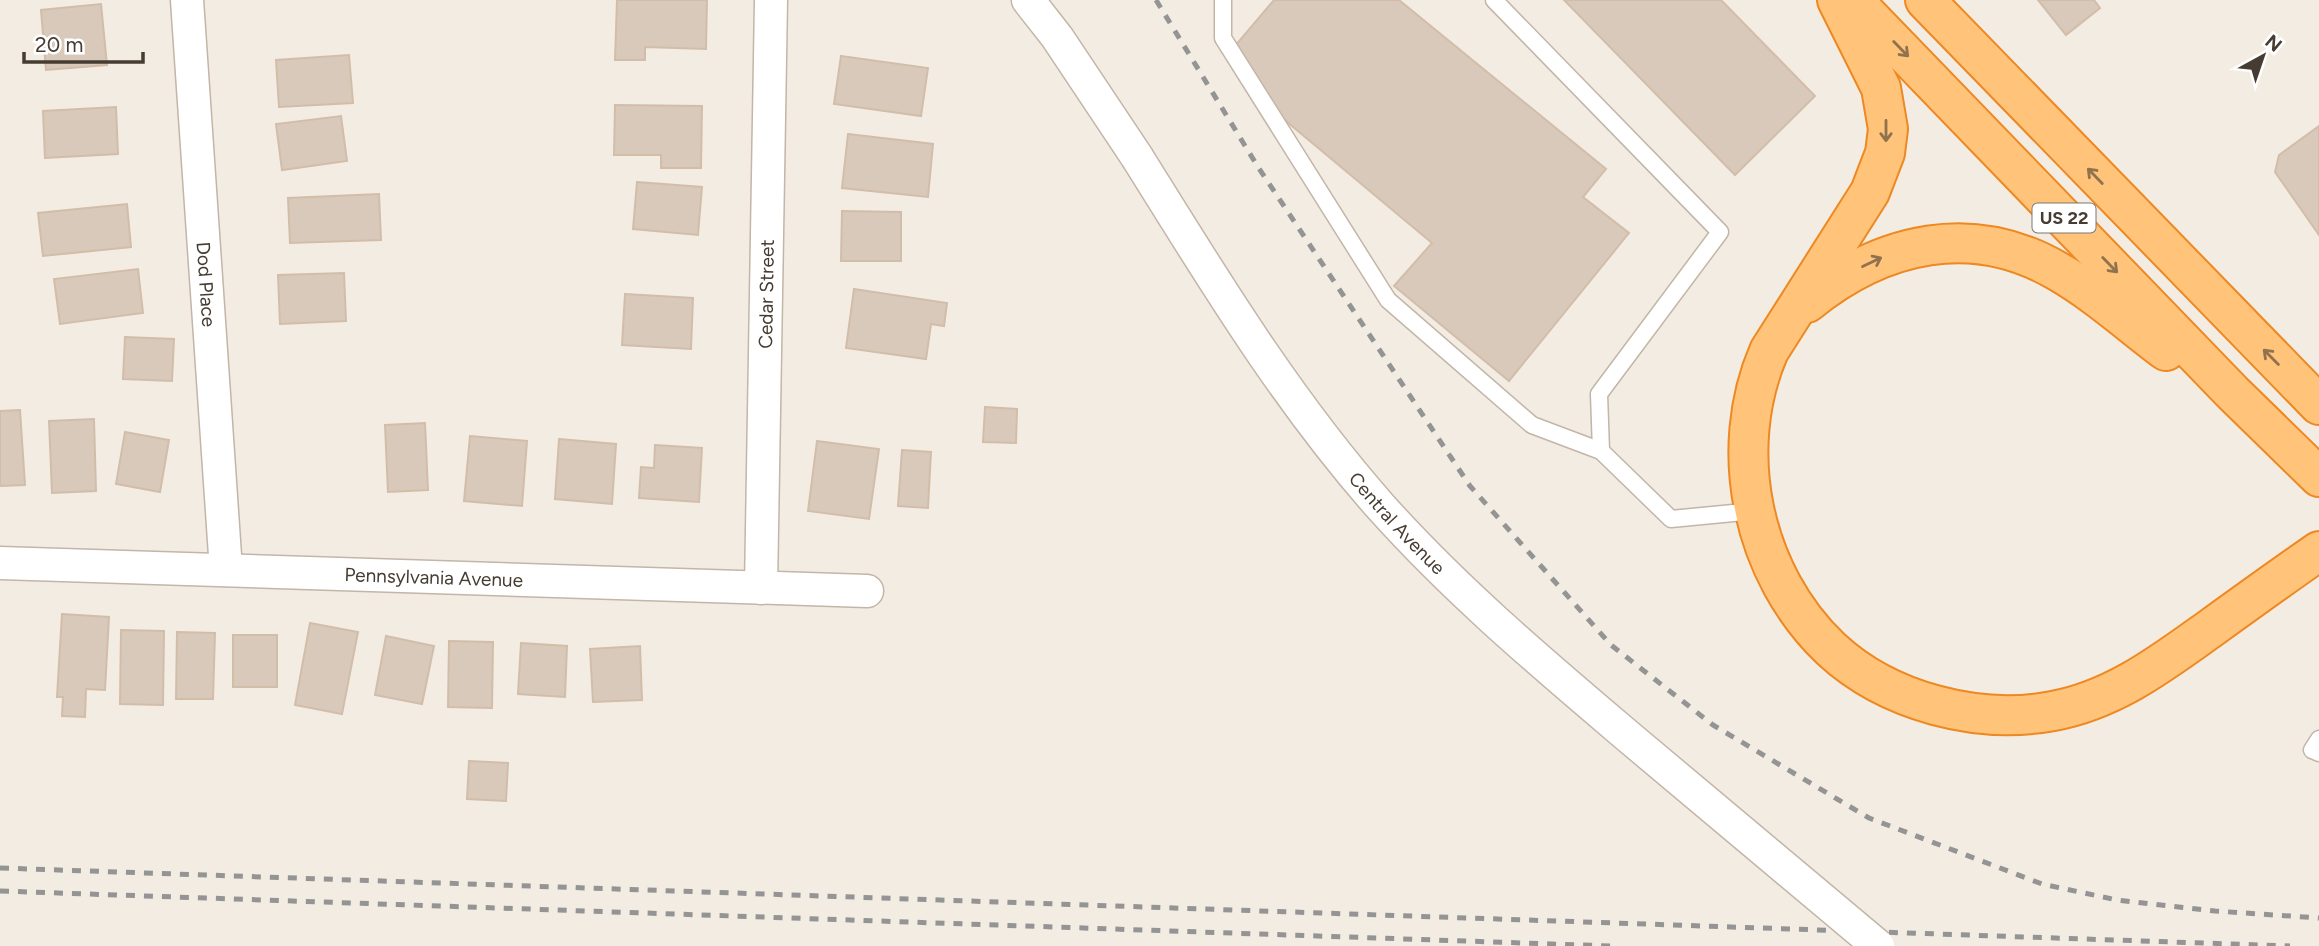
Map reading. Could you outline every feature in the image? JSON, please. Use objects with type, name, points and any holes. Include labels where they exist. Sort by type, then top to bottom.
[{"type":"highway","points":[[1837,0],[1881,88],[1888,130],[1885,153],[1870,192],[1769,351],[1752,400],[1748,456],[1754,511],[1768,558],[1811,627],[1832,650],[1874,678],[1922,702],[1947,709],[2029,715],[2101,698],[2152,670],[2319,551]]},
{"type":"highway","name":"US 22","points":[[1853,0],[2275,436],[2319,477]]},
{"type":"highway","name":"US 22","points":[[1925,0],[2319,405]]},
{"type":"highway","points":[[1795,313],[1815,296],[1860,268],[1901,250],[1944,243],[1990,246],[2012,251],[2059,272],[2085,289],[2275,436]]},
{"type":"street","name":"Dod Place","points":[[187,0],[226,570]]},
{"type":"street","name":"Cedar Street","points":[[761,588],[771,0]]},
{"type":"street","name":"Central Avenue","points":[[1028,0],[1057,37],[1137,157],[1242,325],[1317,428],[1380,506],[1440,570],[1533,656],[1878,946]]},
{"type":"street","name":"Pennsylvania Avenue","points":[[0,563],[867,591]]},
{"type":"lane","points":[[1223,0],[1223,38],[1388,300],[1532,425],[1601,452],[1671,519],[1754,511]]},
{"type":"lane","points":[[1494,0],[1720,232],[1599,394],[1601,452]]},
{"type":"lane","points":[[2319,739],[2312,750],[2319,753]]},
{"type":"building","points":[[617,0],[707,0],[706,49],[645,47],[645,60],[615,60]]},
{"type":"building","points":[[1274,0],[1399,0],[1606,169],[1583,197],[1629,233],[1509,381],[1394,286],[1432,243],[1280,116],[1234,47]]},
{"type":"building","points":[[1564,0],[1721,0],[1815,96],[1735,175]]},
{"type":"building","points":[[2038,0],[2094,0],[2100,8],[2066,35]]},
{"type":"building","points":[[101,4],[107,65],[46,70],[41,10]]},
{"type":"building","points":[[349,55],[353,103],[279,107],[276,60]]},
{"type":"building","points":[[841,56],[928,68],[921,116],[834,104]]},
{"type":"building","points":[[615,105],[702,106],[701,168],[661,168],[661,155],[614,155]]},
{"type":"building","points":[[116,107],[118,154],[45,158],[43,111]]},
{"type":"building","points":[[341,116],[347,161],[282,170],[276,124]]},
{"type":"building","points":[[2319,126],[2319,235],[2275,172],[2279,155]]},
{"type":"building","points":[[848,134],[933,144],[928,197],[842,188]]},
{"type":"building","points":[[637,182],[702,187],[698,235],[633,229]]},
{"type":"building","points":[[379,194],[381,240],[290,243],[288,198]]},
{"type":"building","points":[[127,204],[131,247],[43,256],[38,213]]},
{"type":"building","points":[[842,211],[901,212],[901,261],[841,261]]},
{"type":"building","points":[[138,269],[143,313],[60,324],[54,279]]},
{"type":"building","points":[[344,273],[346,321],[280,324],[278,275]]},
{"type":"building","points":[[854,289],[947,303],[944,326],[931,324],[926,359],[846,348]]},
{"type":"building","points":[[625,294],[693,298],[691,349],[622,345]]},
{"type":"building","points":[[125,337],[174,339],[172,381],[123,379]]},
{"type":"building","points":[[985,407],[1017,409],[1016,443],[983,442]]},
{"type":"building","points":[[20,410],[25,485],[0,486],[0,411]]},
{"type":"building","points":[[94,419],[96,491],[52,493],[49,421]]},
{"type":"building","points":[[425,423],[428,490],[388,492],[385,425]]},
{"type":"building","points":[[125,432],[169,440],[160,492],[116,484]]},
{"type":"building","points":[[470,436],[527,441],[522,506],[464,501]]},
{"type":"building","points":[[559,439],[616,444],[612,504],[555,499]]},
{"type":"building","points":[[817,441],[879,449],[869,519],[808,511]]},
{"type":"building","points":[[655,445],[702,448],[699,502],[639,498],[641,467],[654,468]]},
{"type":"building","points":[[902,450],[931,452],[928,508],[898,506]]},
{"type":"building","points":[[62,614],[109,617],[105,690],[86,689],[85,717],[62,716],[63,697],[57,697]]},
{"type":"building","points":[[310,623],[358,632],[342,714],[295,705]]},
{"type":"building","points":[[121,630],[164,631],[163,705],[120,704]]},
{"type":"building","points":[[177,632],[215,633],[213,699],[176,699]]},
{"type":"building","points":[[233,635],[277,635],[277,687],[233,687]]},
{"type":"building","points":[[386,636],[434,646],[422,704],[375,695]]},
{"type":"building","points":[[449,641],[493,642],[492,708],[448,707]]},
{"type":"building","points":[[521,643],[567,646],[565,697],[518,694]]},
{"type":"building","points":[[640,646],[642,700],[593,702],[590,649]]},
{"type":"building","points":[[469,761],[508,763],[506,801],[467,799]]},
{"type":"railway","points":[[1156,0],[1258,167],[1470,486],[1611,645],[1713,725],[1869,818],[2042,884],[2117,900],[2215,911],[2319,918]]},
{"type":"railway","points":[[0,868],[2290,946]]},
{"type":"railway","points":[[0,891],[1611,946]]}]
